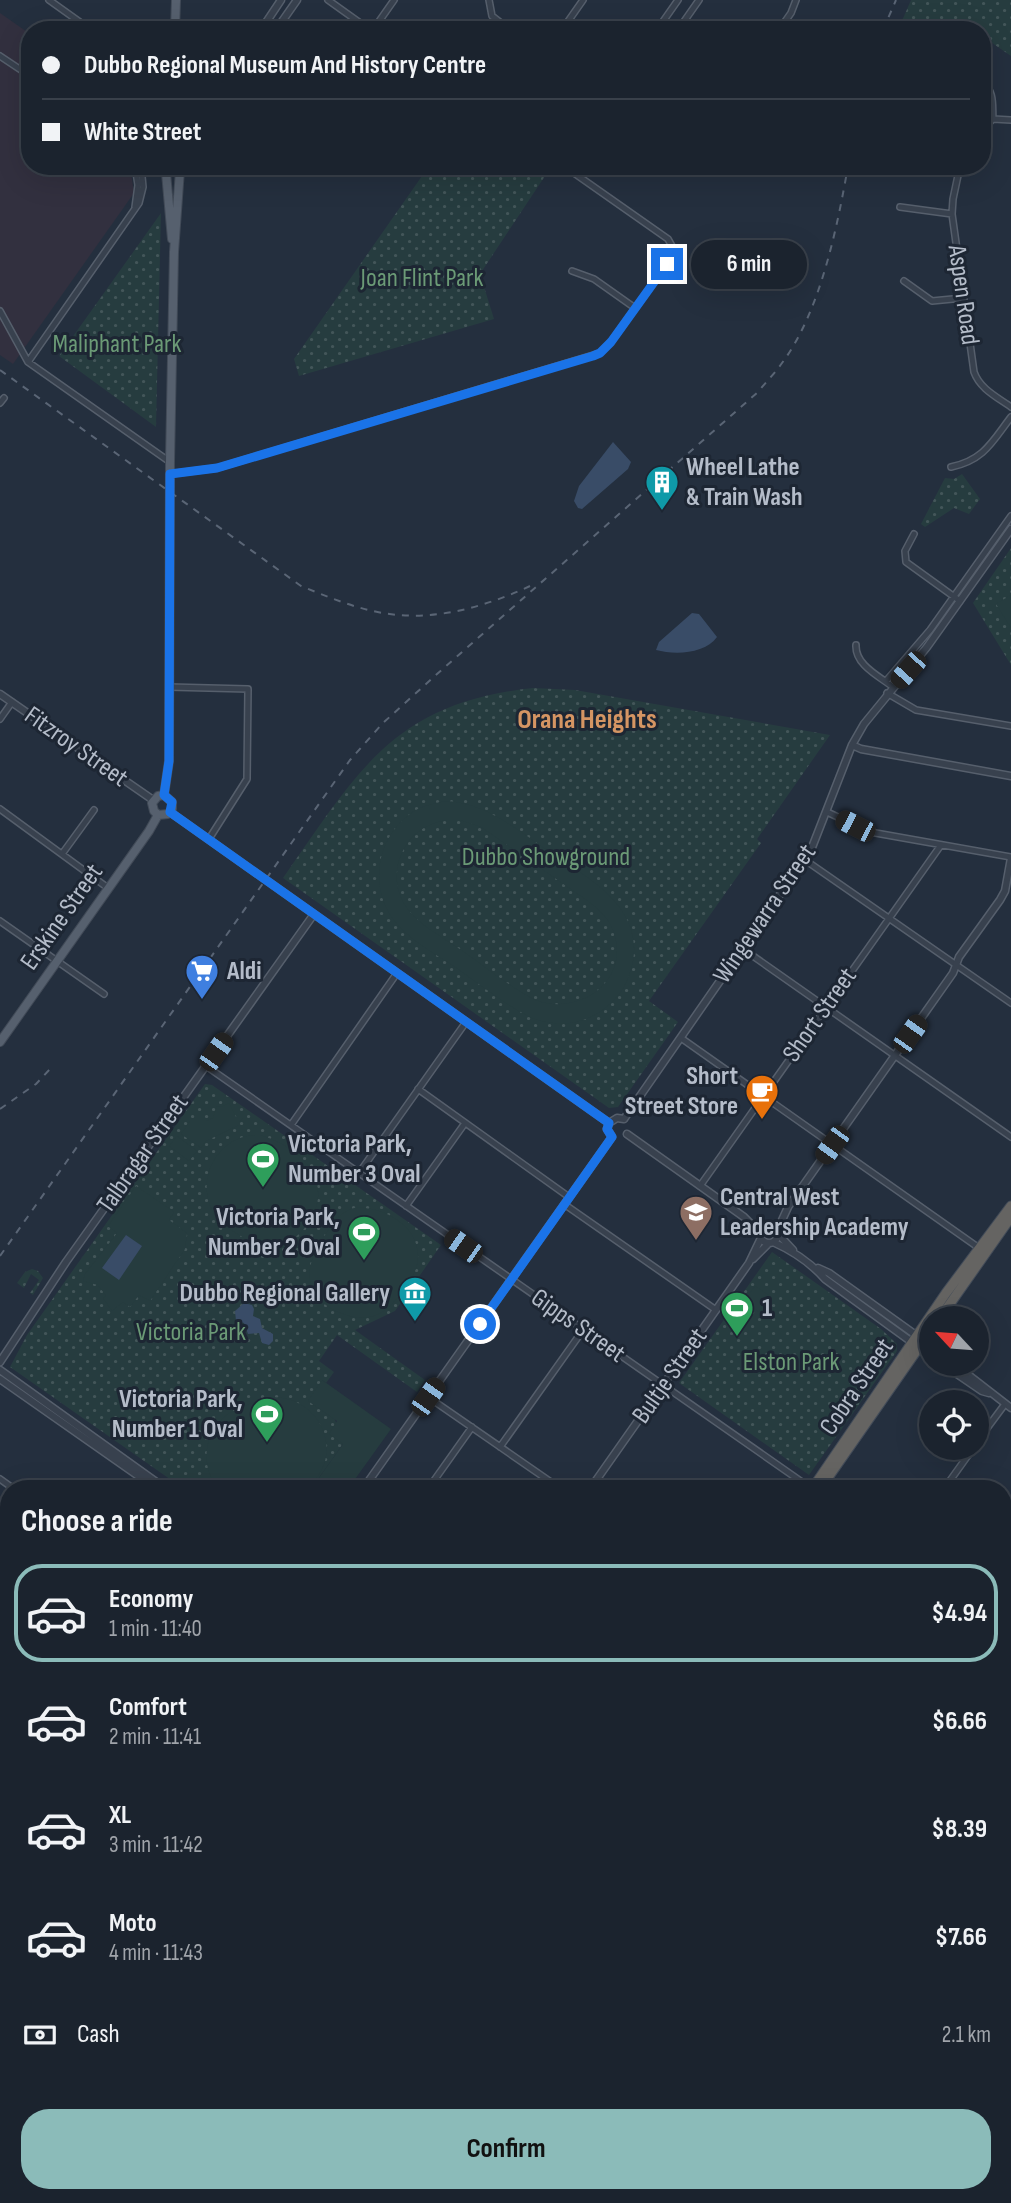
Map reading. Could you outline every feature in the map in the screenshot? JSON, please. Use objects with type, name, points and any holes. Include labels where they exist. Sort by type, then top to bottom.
[{"type":"highway","name":"Cobra Street","points":[[948,1306],[1011,1206]]},
{"type":"highway","name":"Cobra Street","points":[[945,1306],[982,1251],[1011,1217]]},
{"type":"highway","name":"Cobra Street","points":[[819,1480],[919,1345]]},
{"type":"highway","name":"Cobra Street","points":[[826,1480],[919,1345]]},
{"type":"main road","points":[[175,21],[176,0]]},
{"type":"main road","points":[[162,175],[174,252]]},
{"type":"main road","points":[[164,795],[169,761],[174,252],[180,175]]},
{"type":"main road","points":[[164,795],[172,802],[170,812],[158,815],[152,809],[153,800],[164,795]]},
{"type":"main road","name":"Erskine Street","points":[[0,1042],[158,815]]},
{"type":"street","points":[[49,0],[78,21]]},
{"type":"street","points":[[267,21],[281,0]]},
{"type":"street","points":[[283,21],[298,0]]},
{"type":"street","points":[[328,0],[359,21]]},
{"type":"street","points":[[379,21],[394,0]]},
{"type":"street","points":[[489,0],[492,16],[498,21]]},
{"type":"street","points":[[568,21],[583,0]]},
{"type":"street","points":[[663,21],[678,0]]},
{"type":"street","points":[[684,21],[699,0]]},
{"type":"street","points":[[785,21],[796,0]]},
{"type":"street","points":[[0,56],[21,70]]},
{"type":"street","points":[[991,92],[993,119],[1011,120]]},
{"type":"street","points":[[134,210],[138,186],[136,175]]},
{"type":"street","points":[[28,362],[134,210],[143,192],[142,175]]},
{"type":"street","points":[[170,474],[217,468],[593,356],[606,348],[667,264],[673,248],[668,239],[577,175]]},
{"type":"street","name":"Aspen Road","points":[[958,175],[952,214],[974,372],[977,380],[1011,407]]},
{"type":"street","points":[[900,207],[952,214]]},
{"type":"street","points":[[572,271],[594,279],[635,309]]},
{"type":"street","points":[[904,281],[932,300],[963,298]]},
{"type":"street","points":[[0,312],[28,362],[170,462]]},
{"type":"street","points":[[951,467],[967,464],[980,457],[1011,416]]},
{"type":"street","name":"Wingewarra Street","points":[[624,1119],[805,860],[827,812],[852,745],[864,724],[927,647],[1011,516]]},
{"type":"street","name":"Wingewarra Street","points":[[886,681],[957,599],[1011,529]]},
{"type":"street","points":[[914,534],[905,551],[906,562],[957,599]]},
{"type":"street","points":[[856,645],[862,664],[893,687]]},
{"type":"street","points":[[169,687],[248,689],[247,779],[209,839]]},
{"type":"street","points":[[887,693],[916,710],[1011,726]]},
{"type":"street","name":"Fitzroy Street","points":[[0,694],[153,800]]},
{"type":"street","points":[[0,719],[12,702]]},
{"type":"street","points":[[852,745],[870,751],[1011,776]]},
{"type":"street","points":[[0,809],[108,888]]},
{"type":"street","points":[[62,854],[94,810]]},
{"type":"street","points":[[170,812],[609,1123]]},
{"type":"street","points":[[777,1232],[788,1207],[953,972],[1005,891],[1011,857],[870,832],[827,812]]},
{"type":"street","name":"Short Street","points":[[700,1186],[941,845]]},
{"type":"street","points":[[805,860],[1011,1003]]},
{"type":"street","name":"Talbragar Street","points":[[0,1362],[62,1269],[314,914]]},
{"type":"street","points":[[0,921],[104,994]]},
{"type":"street","points":[[743,949],[1011,1138]]},
{"type":"street","points":[[291,1125],[397,973]]},
{"type":"street","points":[[359,1172],[466,1022]]},
{"type":"street","points":[[681,1038],[982,1251]]},
{"type":"street","name":"Gipps Street","points":[[206,1066],[799,1480]]},
{"type":"street","points":[[418,1089],[569,1197]]},
{"type":"street","points":[[617,1118],[624,1119],[628,1128],[627,1134],[619,1139],[612,1137],[607,1129],[609,1123],[617,1118]]},
{"type":"street","points":[[406,1206],[465,1123]]},
{"type":"street","points":[[627,1134],[744,1217],[760,1235],[829,1273],[919,1340]]},
{"type":"street","points":[[369,1480],[612,1137]]},
{"type":"street","points":[[564,1204],[716,1310]]},
{"type":"street","points":[[767,1225],[788,1207]]},
{"type":"street","points":[[744,1217],[767,1225],[777,1232],[796,1254]]},
{"type":"street","name":"Bultje Street","points":[[749,1263],[767,1225]]},
{"type":"street","name":"Bultje Street","points":[[596,1480],[749,1263],[771,1242],[777,1232]]},
{"type":"street","points":[[500,1447],[583,1330]]},
{"type":"street","points":[[0,1370],[146,1478]]},
{"type":"street","points":[[960,1376],[981,1390]]},
{"type":"street","points":[[971,1376],[988,1390]]},
{"type":"street","points":[[0,1379],[150,1480]]},
{"type":"street","points":[[989,1393],[1008,1406],[989,1428]]},
{"type":"street","points":[[428,1397],[548,1480]]},
{"type":"street","points":[[434,1480],[472,1427]]},
{"type":"street","points":[[950,1480],[964,1460]]},
{"type":"shaded area","points":[[0,13],[21,28],[21,175],[131,175],[134,193],[13,364],[0,355]]},
{"type":"green space","points":[[911,0],[1011,0],[1011,56],[991,42],[991,21],[902,21]]},
{"type":"green space","name":"Joan Flint Park","points":[[423,175],[546,175],[480,274],[494,319],[299,376],[294,359]]},
{"type":"green space","name":"Maliphant Park","points":[[161,213],[156,427],[59,356]]},
{"type":"green space","points":[[962,474],[980,499],[969,514],[954,508],[925,527],[921,524],[945,478],[954,479]]},
{"type":"green space","points":[[1011,548],[1011,665],[973,603]]},
{"type":"green space","points":[[1011,595],[1011,628],[996,604]]},
{"type":"green space","name":"Dubbo Showground","points":[[533,688],[575,690],[830,735],[757,839],[761,843],[649,1001],[678,1022],[618,1107],[609,1108],[283,878],[357,776],[383,749],[411,727],[445,709],[485,696]]},
{"type":"green space","points":[[446,801],[473,806],[498,817],[592,881],[620,907],[629,923],[634,941],[633,961],[629,977],[619,995],[609,1005],[595,1015],[571,1023],[534,1019],[501,1000],[422,945],[397,924],[384,902],[380,888],[381,858],[386,844],[403,819],[419,808]],"holes":[[[447,820],[460,820],[481,827],[588,901],[606,917],[613,930],[617,948],[609,979],[598,990],[584,999],[569,1003],[552,1004],[535,1000],[432,931],[410,912],[399,893],[397,879],[399,859],[405,846],[414,835],[426,827]]]},
{"type":"green space","name":"Victoria Park","points":[[205,1084],[212,1085],[441,1245],[395,1311],[355,1330],[425,1380],[417,1392],[337,1335],[319,1361],[334,1372],[326,1383],[322,1380],[343,1444],[317,1480],[171,1480],[10,1367],[27,1335]]},
{"type":"green space","points":[[229,1103],[236,1117],[244,1117],[239,1125],[206,1141],[201,1148],[181,1134],[190,1121],[213,1118],[217,1106]]},
{"type":"green space","name":"Victoria Park, Number 3 Oval","points":[[260,1135],[298,1155],[315,1176],[318,1189],[317,1202],[307,1225],[293,1238],[275,1246],[254,1243],[230,1229],[215,1215],[208,1197],[209,1170],[223,1149],[246,1136]]},
{"type":"green space","points":[[177,1136],[197,1151],[189,1161],[169,1146]]},
{"type":"green space","points":[[136,1186],[174,1212],[169,1220],[187,1233],[185,1249],[150,1301],[139,1295],[130,1307],[123,1302],[112,1311],[98,1285],[83,1281],[85,1274],[117,1233],[108,1226]]},
{"type":"green space","name":"Victoria Park, Number 2 Oval","points":[[354,1208],[376,1210],[397,1220],[413,1236],[417,1247],[416,1269],[406,1288],[386,1310],[365,1318],[346,1315],[325,1305],[312,1287],[310,1276],[314,1255],[332,1224],[338,1217]]},
{"type":"green space","name":"Elston Park","points":[[772,1252],[881,1329],[897,1344],[897,1351],[809,1475],[679,1383]]},
{"type":"green space","points":[[32,1269],[38,1271],[43,1278],[33,1295],[30,1293],[39,1280],[31,1274],[24,1288],[17,1283],[25,1272]]},
{"type":"green space","points":[[755,1286],[770,1296],[759,1312],[744,1301]]},
{"type":"green space","points":[[322,1380],[391,1429],[354,1480],[317,1480],[343,1444],[329,1434],[337,1421],[308,1401]]},
{"type":"green space","name":"Victoria Park, Number 1 Oval","points":[[265,1398],[284,1398],[300,1404],[313,1415],[322,1428],[326,1444],[325,1460],[313,1480],[212,1480],[207,1460],[209,1440],[220,1421],[241,1407]]},
{"type":"water","points":[[613,442],[631,462],[628,469],[582,509],[578,508],[574,501],[579,486]]},
{"type":"water","points":[[692,613],[699,614],[717,637],[712,643],[689,652],[656,650],[659,642]]},
{"type":"water","points":[[126,1235],[142,1246],[119,1280],[102,1268]]},
{"type":"water","points":[[244,1303],[252,1305],[253,1316],[260,1319],[262,1328],[273,1334],[273,1341],[269,1345],[262,1343],[259,1333],[248,1334],[244,1323],[236,1321],[235,1311]]},
{"type":"railway","points":[[887,21],[896,0]]},
{"type":"railway","points":[[0,1256],[350,760],[383,723],[758,392],[779,367],[807,320],[817,295],[832,243],[846,175]]},
{"type":"railway","points":[[0,370],[301,586],[372,611],[421,616],[477,606],[530,586]]},
{"type":"railway","points":[[0,1109],[36,1084],[51,1068]]},
{"type":"place","name":"Wheel Lathe & Train Wash","points":[[662,512]]},
{"type":"place","name":"Aldi","points":[[202,1001]]},
{"type":"place","name":"Short Street Store","points":[[762,1121]]},
{"type":"place","name":"Victoria Park, Number 3 Oval","points":[[263,1189]]},
{"type":"place","name":"Central West Leadership Academy","points":[[696,1242]]},
{"type":"place","name":"Victoria Park, Number 2 Oval","points":[[364,1262]]},
{"type":"place","name":"Dubbo Regional Gallery","points":[[415,1323]]},
{"type":"place","name":"1","points":[[737,1338]]},
{"type":"place","name":"Victoria Park, Number 1 Oval","points":[[267,1444]]},
{"type":"district","name":"Orana Heights","points":[[587,719]]},
{"type":"route","points":[[480,1324],[612,1137],[607,1129],[609,1123],[170,812],[172,802],[164,795],[169,761],[172,544],[170,474],[217,468],[593,356],[611,342],[667,264]]}]
